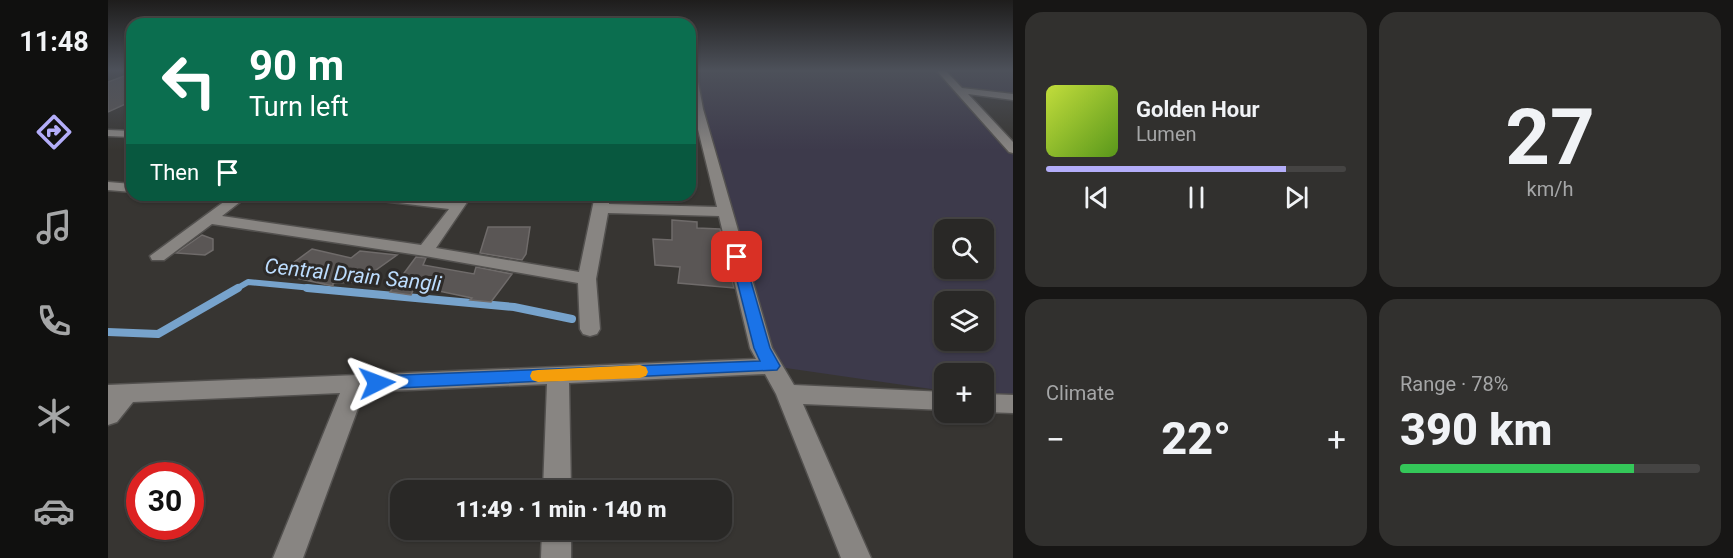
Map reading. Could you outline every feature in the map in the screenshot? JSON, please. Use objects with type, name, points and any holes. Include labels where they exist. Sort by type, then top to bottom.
[{"type":"street","points":[[965,97],[1013,149]]},
{"type":"street","points":[[696,113],[726,212],[762,348],[786,393],[856,558]]},
{"type":"street","points":[[108,133],[126,134]]},
{"type":"street","points":[[108,186],[126,188]]},
{"type":"street","points":[[158,255],[233,201]]},
{"type":"street","points":[[425,251],[461,201]]},
{"type":"street","points":[[590,329],[587,279],[602,202],[726,212]]},
{"type":"street","points":[[209,219],[425,251],[587,279]]},
{"type":"street","points":[[108,415],[117,394],[772,366]]},
{"type":"street","points":[[557,480],[558,375]]},
{"type":"street","points":[[288,558],[355,384]]},
{"type":"street","points":[[786,393],[934,400]]},
{"type":"street","points":[[556,540],[556,558]]},
{"type":"shaded area","points":[[698,97],[971,97],[1013,144],[1013,401],[994,398],[994,363],[934,363],[934,389],[772,366]]},
{"type":"building","points":[[108,97],[126,97],[126,104],[108,112]]},
{"type":"building","points":[[672,220],[697,222],[697,228],[720,229],[734,288],[678,283],[680,267],[655,265],[653,239],[672,240]]},
{"type":"building","points":[[488,227],[530,227],[526,254],[522,260],[480,253]]},
{"type":"building","points":[[202,235],[213,239],[213,250],[205,255],[176,253]]},
{"type":"building","points":[[312,249],[351,258],[360,251],[397,255],[359,282],[333,283],[333,286],[278,274]]},
{"type":"building","points":[[416,257],[426,258],[423,265],[474,274],[476,267],[512,274],[491,302],[470,300],[472,298],[415,286],[411,295],[390,292]]},
{"type":"waterway","name":"Central Drain Sangli","points":[[236,289],[248,282],[323,289]]},
{"type":"waterway","name":"Central Drain Sangli","points":[[108,332],[158,334],[238,288]]},
{"type":"waterway","name":"Central Drain Sangli","points":[[307,288],[514,307],[572,319]]},
{"type":"slow traffic","points":[[538,376],[640,372]]},
{"type":"route","points":[[377,383],[772,366],[762,348],[737,257]]}]
